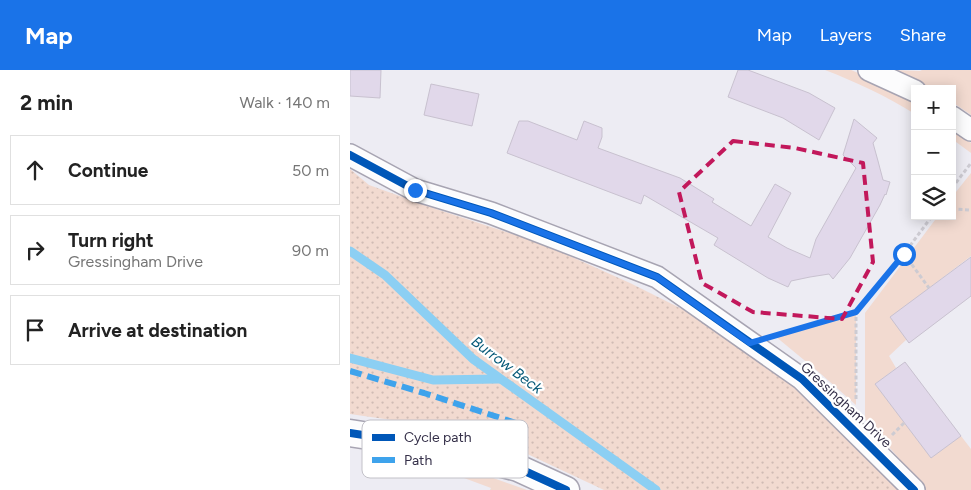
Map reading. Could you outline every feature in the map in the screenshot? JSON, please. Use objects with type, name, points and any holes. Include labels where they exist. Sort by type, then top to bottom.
[{"type":"street","points":[[868,70],[911,89]]},
{"type":"street","points":[[956,120],[971,130]]},
{"type":"street","name":"Gressingham Drive","points":[[350,155],[415,190],[491,213],[657,277],[802,379],[914,490]]},
{"type":"street","points":[[528,473],[566,490]]},
{"type":"path","points":[[956,183],[971,163]]},
{"type":"path","points":[[956,209],[971,210]]},
{"type":"path","points":[[750,343],[856,312],[904,254],[929,220]]},
{"type":"path","points":[[904,254],[929,288]]},
{"type":"path","points":[[856,312],[856,431]]},
{"type":"highlighted area","points":[[733,141],[795,148],[863,163],[873,262],[842,319],[753,312],[702,283],[679,192]]},
{"type":"shaded area","points":[[825,70],[851,70],[875,80],[911,102],[911,112],[893,101]]},
{"type":"shaded area","points":[[894,70],[971,70],[971,115],[956,105],[956,85],[924,85]]},
{"type":"shaded area","points":[[956,132],[971,143],[971,153],[956,142]]},
{"type":"shaded area","points":[[350,169],[369,185],[543,244],[630,283],[684,310],[786,379],[836,423],[898,490],[604,490],[528,454],[528,420],[391,420],[350,414]]},
{"type":"shaded area","points":[[971,173],[971,256],[891,317],[907,339],[889,356],[896,368],[875,384],[931,458],[961,436],[971,449],[971,490],[926,490],[865,419],[865,313],[935,220],[956,220],[956,192]]},
{"type":"shaded area","points":[[856,312],[856,405],[775,336]]},
{"type":"shaded area","points":[[464,478],[493,478],[527,490],[490,490],[491,488]]},
{"type":"building","points":[[350,70],[381,70],[380,98],[350,96]]},
{"type":"building","points":[[738,70],[748,70],[809,93],[835,108],[819,140],[783,118],[728,97]]},
{"type":"building","points":[[431,84],[479,94],[472,126],[424,115]]},
{"type":"building","points":[[854,119],[877,138],[873,143],[883,180],[890,182],[886,195],[850,258],[833,279],[829,274],[810,277],[791,281],[788,287],[768,278],[714,245],[718,238],[644,195],[641,204],[507,153],[519,121],[528,121],[577,140],[584,121],[602,128],[602,137],[598,148],[680,178],[714,199],[712,202],[751,226],[775,184],[791,193],[768,237],[810,258],[816,239],[856,168],[843,155]]},
{"type":"building","points":[[971,257],[971,296],[909,343],[890,317]]},
{"type":"building","points":[[905,362],[961,436],[931,458],[875,384]]},
{"type":"waterway","name":"Burrow Beck","points":[[350,251],[385,275],[473,359],[656,490]]},
{"type":"waterway","points":[[350,358],[433,380],[499,379]]},
{"type":"marked path","points":[[350,371],[507,420]]},
{"type":"cycle path","points":[[350,155],[415,190],[491,213],[657,277],[802,379],[914,490]]},
{"type":"cycle path","points":[[350,433],[362,435]]},
{"type":"cycle path","points":[[528,473],[566,490]]},
{"type":"route","points":[[415,190],[491,213],[657,277],[750,343],[856,312],[904,254]]}]
